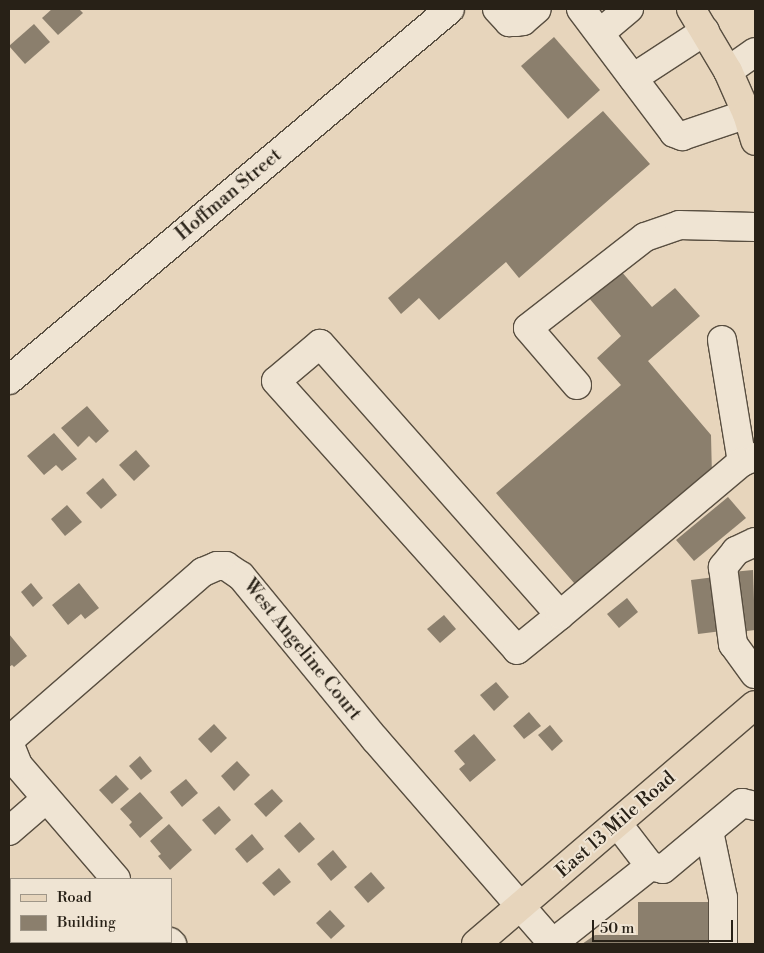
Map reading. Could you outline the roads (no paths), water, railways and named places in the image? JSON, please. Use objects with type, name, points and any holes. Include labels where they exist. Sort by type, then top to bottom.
[{"type":"main road","points":[[698,20],[728,71],[747,114],[755,141]]},
{"type":"main road","name":"East 13 Mile Road","points":[[476,944],[755,705]]},
{"type":"street","name":"Hoffman Street","points":[[9,380],[450,9]]},
{"type":"street","points":[[497,9],[509,22],[523,21],[537,9]]},
{"type":"street","points":[[581,9],[674,133],[682,136],[747,114]]},
{"type":"street","points":[[600,33],[628,9]]},
{"type":"street","points":[[633,78],[698,20]]},
{"type":"street","points":[[728,71],[755,52]]},
{"type":"street","points":[[577,385],[528,328],[645,238],[679,225],[755,227]]},
{"type":"street","points":[[560,615],[320,344],[276,381],[517,650],[560,615],[748,460],[722,340]]},
{"type":"street","points":[[751,655],[733,644],[723,567],[736,551],[755,542]]},
{"type":"street","name":"West Angeline Court","points":[[46,799],[18,765],[10,745],[13,737],[203,572],[217,566],[226,566],[241,576],[375,739],[553,944]]},
{"type":"street","points":[[9,831],[46,799],[115,878]]},
{"type":"street","points":[[617,823],[650,866],[663,869],[742,803],[755,806]]},
{"type":"street","points":[[709,831],[723,898],[723,944]]},
{"type":"street","points":[[553,944],[650,866]]}]
